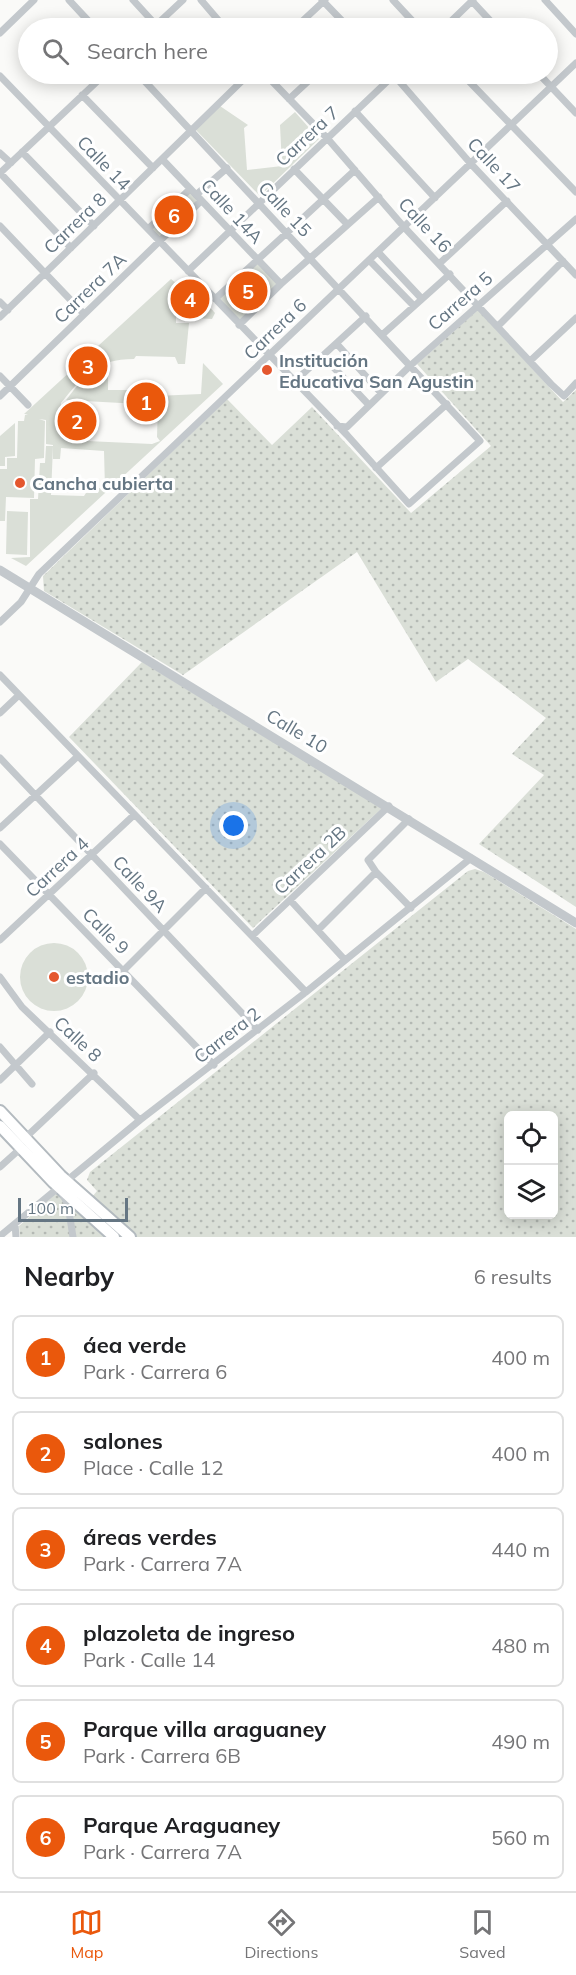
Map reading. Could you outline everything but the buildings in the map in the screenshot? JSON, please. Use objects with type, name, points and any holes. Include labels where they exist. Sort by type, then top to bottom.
[{"type":"main road","points":[[0,1111],[23,1143],[114,1237]]},
{"type":"main road","points":[[0,1126],[23,1143]]},
{"type":"main road","points":[[62,1184],[130,1237]]},
{"type":"street","points":[[0,33],[34,0]]},
{"type":"street","points":[[69,0],[86,18]]},
{"type":"street","points":[[133,0],[148,18]]},
{"type":"street","points":[[164,18],[183,0]]},
{"type":"street","points":[[201,0],[216,18]]},
{"type":"street","points":[[305,18],[323,0],[340,18]]},
{"type":"street","points":[[393,0],[410,18]]},
{"type":"street","points":[[454,18],[472,0],[488,18]]},
{"type":"street","points":[[545,0],[576,34]]},
{"type":"street","name":"Carrera 6","points":[[558,80],[576,63]]},
{"type":"street","name":"Calle 14","points":[[0,76],[376,468]]},
{"type":"street","points":[[71,248],[0,173],[94,84]]},
{"type":"street","name":"Calle 15","points":[[147,84],[383,334],[480,441],[409,504],[376,468]]},
{"type":"street","name":"Carrera 8","points":[[0,317],[239,84]]},
{"type":"street","name":"Calle 16","points":[[275,84],[356,170],[404,227],[564,396],[576,383]]},
{"type":"street","points":[[290,99],[306,84]]},
{"type":"street","name":"Carrera 7","points":[[188,271],[384,84]]},
{"type":"street","name":"Calle 17","points":[[403,84],[471,164],[576,275]]},
{"type":"street","points":[[471,84],[576,192]]},
{"type":"street","points":[[548,84],[576,113]]},
{"type":"street","name":"Carrera 6","points":[[0,622],[21,602],[39,574],[554,84]]},
{"type":"street","points":[[82,95],[153,168]]},
{"type":"street","points":[[356,111],[435,198]]},
{"type":"street","points":[[22,152],[94,226]]},
{"type":"street","points":[[0,153],[10,163]]},
{"type":"street","name":"Calle 14A","points":[[162,159],[280,284]]},
{"type":"street","name":"Carrera 7A","points":[[148,229],[196,195],[226,168]]},
{"type":"street","points":[[294,169],[347,224]]},
{"type":"street","points":[[215,299],[356,170]]},
{"type":"street","name":"Carrera 7A","points":[[0,396],[159,241],[196,195]]},
{"type":"street","points":[[239,325],[280,284],[379,197]]},
{"type":"street","points":[[440,263],[507,201]]},
{"type":"street","name":"Carrera 5","points":[[337,426],[347,427],[368,404],[478,304],[576,219]]},
{"type":"street","points":[[0,226],[84,314]]},
{"type":"street","points":[[378,252],[422,299]]},
{"type":"street","points":[[369,261],[414,306]]},
{"type":"street","points":[[498,326],[563,261]]},
{"type":"street","points":[[383,334],[450,274]]},
{"type":"street","points":[[0,302],[8,310]]},
{"type":"street","points":[[294,382],[366,316]]},
{"type":"street","points":[[530,361],[576,318]]},
{"type":"street","points":[[337,344],[381,393]]},
{"type":"street","points":[[323,356],[368,404]]},
{"type":"street","points":[[0,376],[28,405]]},
{"type":"street","points":[[376,468],[447,404]]},
{"type":"street","name":"Calle 10","points":[[0,570],[389,806],[576,923]]},
{"type":"street","points":[[0,675],[306,992]]},
{"type":"street","points":[[0,713],[19,695]]},
{"type":"street","points":[[0,828],[78,756]]},
{"type":"street","name":"Calle 9A","points":[[0,758],[258,1030]]},
{"type":"street","name":"Carrera 2B","points":[[252,936],[389,806]]},
{"type":"street","name":"Carrera 4","points":[[0,940],[134,815]]},
{"type":"street","points":[[409,819],[369,856],[369,864],[411,908]]},
{"type":"street","name":"Calle 9","points":[[0,844],[214,1065]]},
{"type":"street","name":"Carrera 2","points":[[0,1236],[140,1120],[214,1065],[471,858]]},
{"type":"street","points":[[318,930],[376,872]]},
{"type":"street","points":[[123,970],[206,888]]},
{"type":"street","points":[[290,900],[345,960]]},
{"type":"street","name":"Calle 8","points":[[0,977],[22,1007],[94,1073],[140,1120]]},
{"type":"street","points":[[0,1080],[50,1032]]},
{"type":"street","points":[[0,1047],[32,1084]]},
{"type":"street","points":[[0,1167],[94,1073]]},
{"type":"street","points":[[62,1184],[73,1237]]},
{"type":"street","points":[[15,1224],[16,1237]]},
{"type":"shaded area","points":[[220,106],[248,125],[244,128],[247,170],[282,166],[280,125],[295,112],[319,139],[260,196],[195,129]]},
{"type":"shaded area","points":[[191,191],[199,200],[158,239],[149,230]]},
{"type":"shaded area","points":[[257,262],[277,284],[239,321],[219,298]]},
{"type":"shaded area","points":[[171,279],[177,284],[177,290],[178,284],[190,284],[215,313],[212,319],[176,317],[176,323],[189,323],[185,364],[178,364],[175,357],[136,356],[134,359],[110,362],[90,372],[108,365],[108,390],[132,390],[133,397],[201,394],[203,363],[223,384],[26,566],[11,558],[30,557],[30,499],[38,499],[40,463],[45,463],[46,446],[53,446],[46,444],[46,420],[39,419],[45,421],[44,458],[35,459],[34,498],[6,497],[5,521],[0,521],[0,469],[7,469],[7,458],[17,458],[18,421],[24,421],[25,415],[28,414],[24,414]],"holes":[[[84,377],[66,400],[158,405],[157,437],[160,441],[152,444],[65,440],[73,439],[74,436],[62,435],[61,403]],[[53,446],[53,459],[60,459],[61,448],[104,451],[105,489],[99,488],[98,493],[86,493],[84,496],[51,495]]]},
{"type":"shaded area","points":[[478,310],[563,402],[576,390],[576,907],[479,844],[544,775],[512,754],[546,718],[468,659],[436,682],[357,552],[183,675],[44,591],[43,576],[227,399],[272,445],[312,407],[411,513],[491,446],[417,364]]},
{"type":"shaded area","points":[[15,423],[15,456],[5,457],[5,466],[0,466],[0,436]]},
{"type":"shaded area","points":[[7,511],[28,512],[27,555],[6,554]]},
{"type":"shaded area","points":[[142,662],[382,808],[253,928],[69,737]]},
{"type":"shaded area","points":[[475,869],[484,872],[576,929],[576,1237],[20,1237],[19,1226],[59,1191],[81,1210],[97,1191],[87,1180],[90,1172],[468,871]]},
{"type":"shaded area","name":"estadio","points":[[54,943],[67,946],[78,953],[85,964],[88,977],[85,990],[78,1001],[67,1008],[54,1011],[41,1008],[30,1001],[23,990],[20,977],[23,964],[30,953],[41,946]]},
{"type":"place","name":"Parque Araguaney","points":[[174,215]]},
{"type":"place","name":"Parque villa araguaney","points":[[248,291]]},
{"type":"place","name":"plazoleta de ingreso","points":[[190,299]]},
{"type":"place","name":"áreas verdes","points":[[88,366]]},
{"type":"place","name":"Institución Educativa San Agustin","points":[[267,370]]},
{"type":"place","name":"áea verde","points":[[146,402]]},
{"type":"place","name":"salones","points":[[77,421]]},
{"type":"place","name":"Cancha cubierta","points":[[20,483]]},
{"type":"place","name":"estadio","points":[[54,977]]}]
